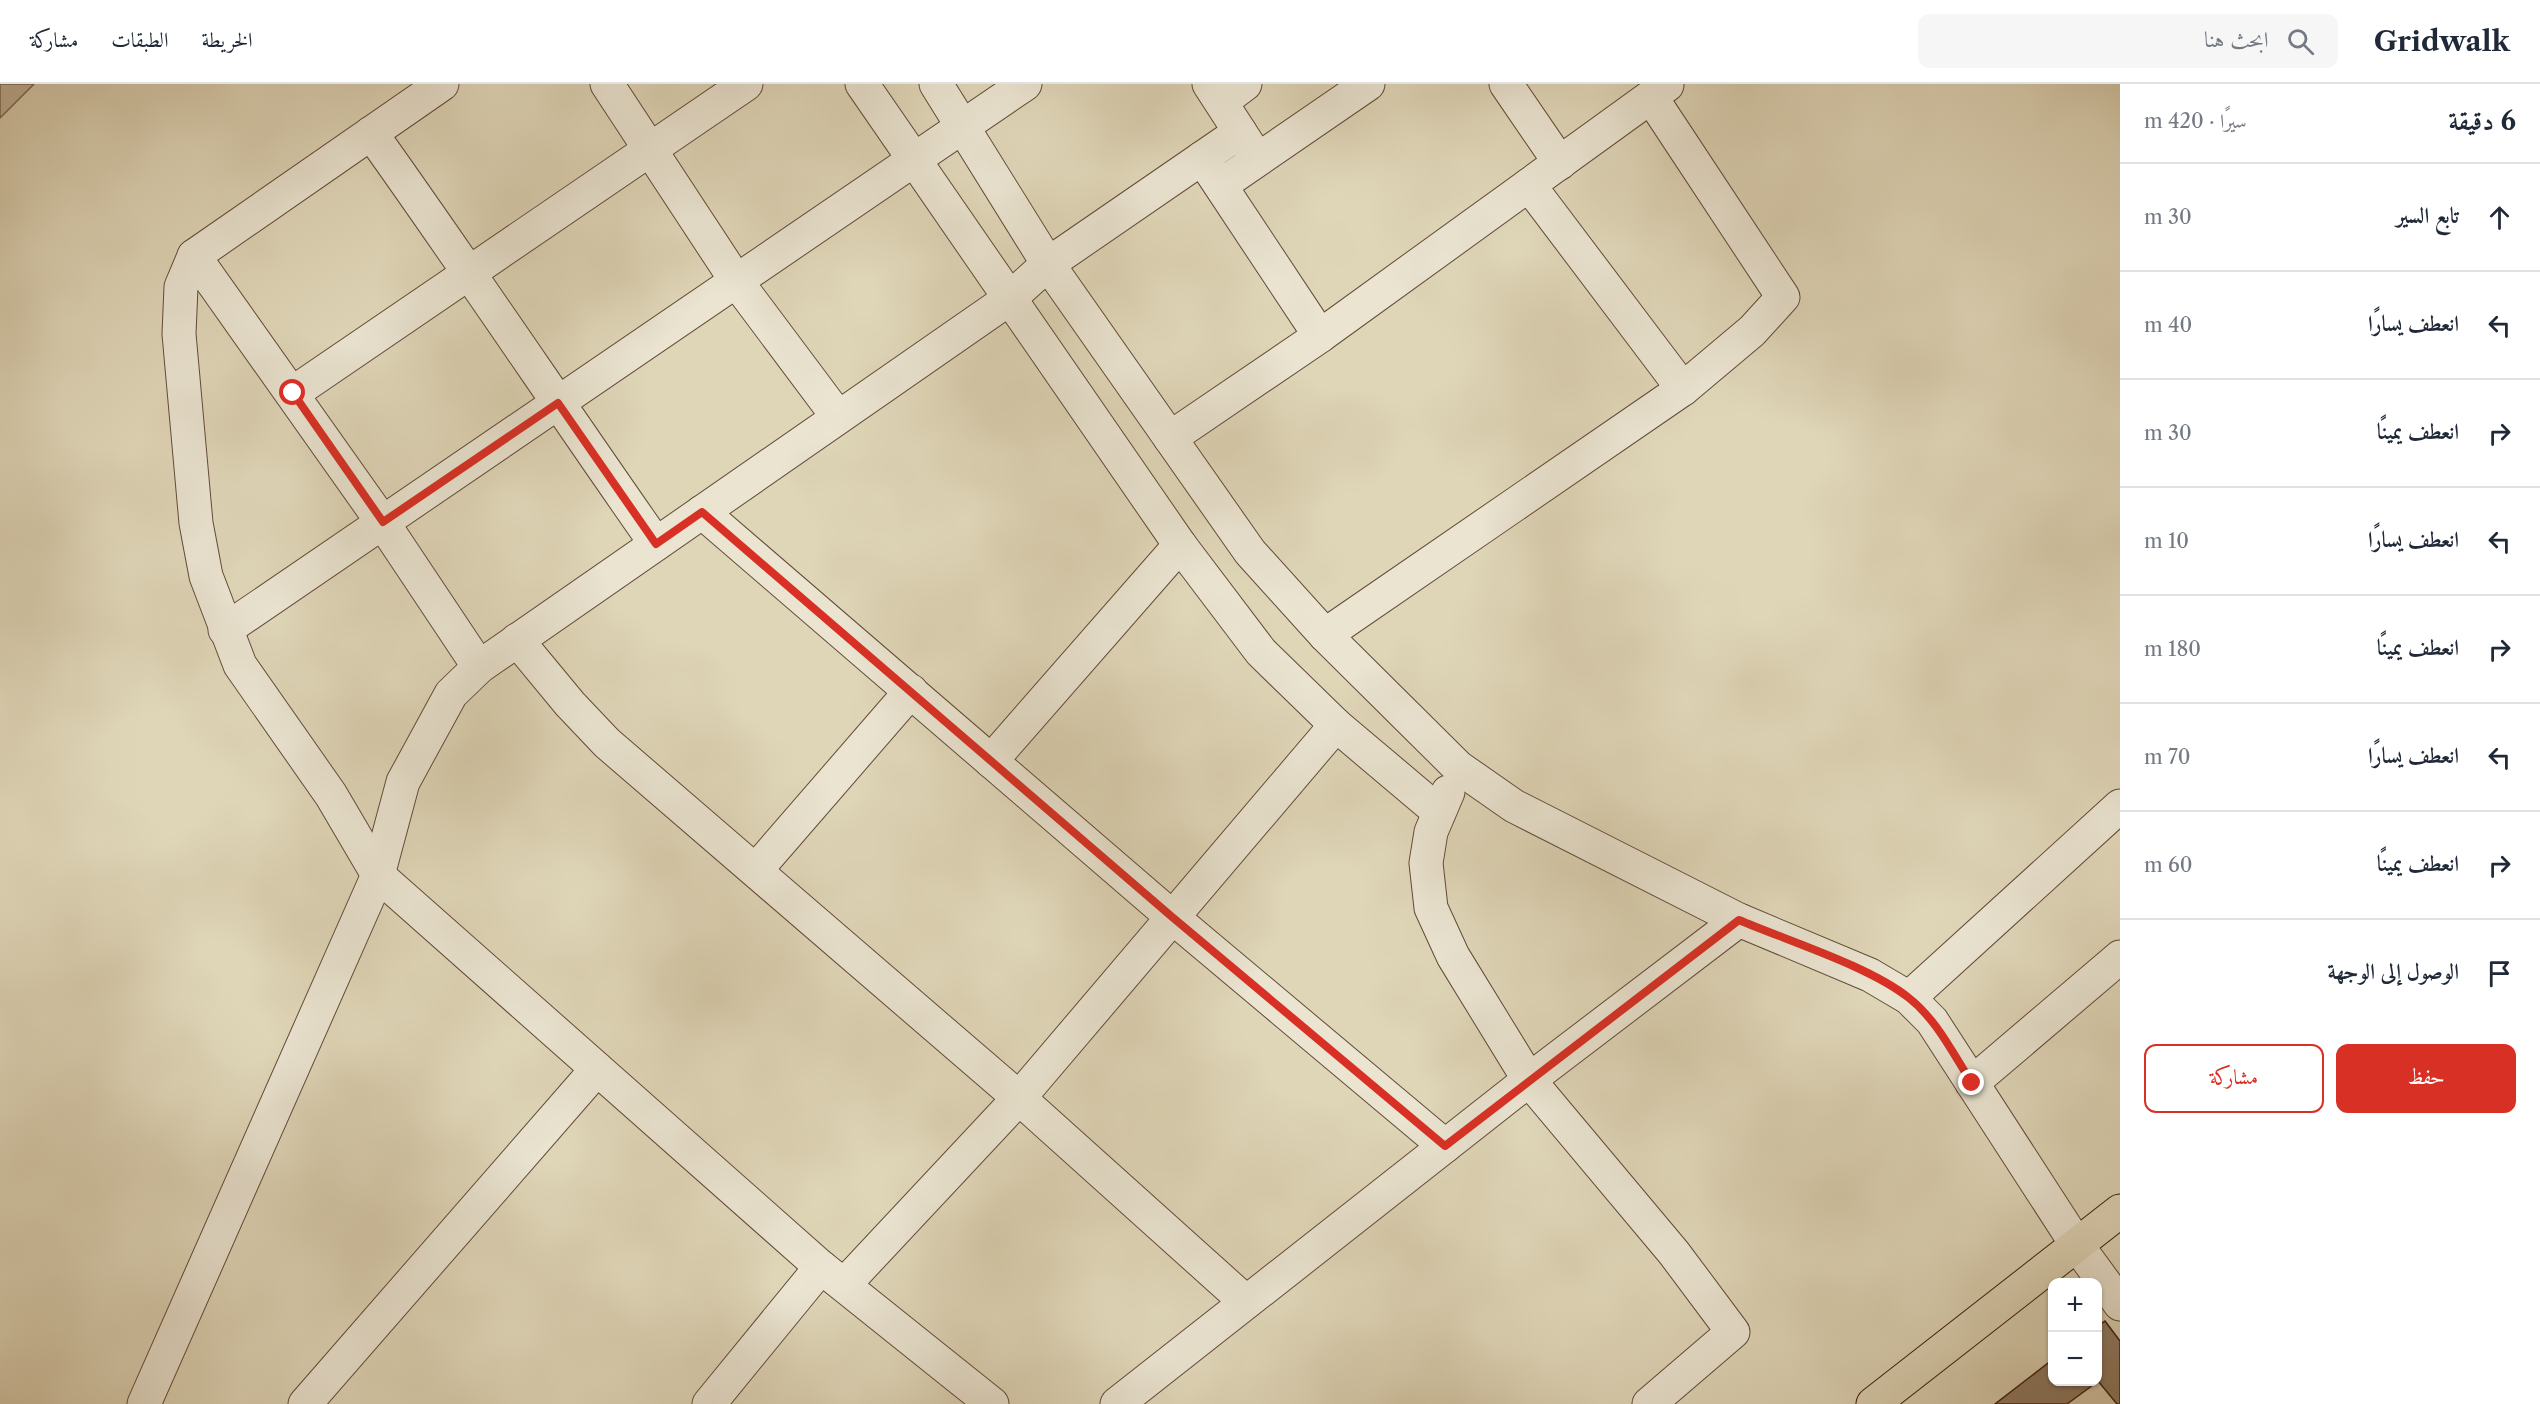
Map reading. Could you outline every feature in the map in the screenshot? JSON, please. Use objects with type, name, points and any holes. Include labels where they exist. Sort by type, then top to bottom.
[{"type":"main road","points":[[1873,1404],[2120,1210]]},
{"type":"street","points":[[442,84],[194,256],[181,287],[179,334],[196,522],[206,576],[225,630],[240,665],[331,795],[378,875],[832,1276],[992,1404]]},
{"type":"street","points":[[607,84],[737,282],[838,417]]},
{"type":"street","points":[[293,393],[746,84]]},
{"type":"street","points":[[862,84],[1180,545],[1261,652],[1336,725],[1439,812]]},
{"type":"street","points":[[936,84],[1048,264],[1250,552],[1325,635],[1458,767],[1514,806],[1739,920],[1870,975],[1909,998],[1932,1021],[2077,1245],[2120,1304]]},
{"type":"street","points":[[225,630],[915,162],[1025,84]]},
{"type":"street","points":[[144,1404],[378,875],[403,782],[452,694],[479,667],[1009,299],[1048,264],[1202,158],[1249,145],[1368,84]]},
{"type":"street","points":[[1506,84],[1560,163]]},
{"type":"street","points":[[1225,90],[1249,145]]},
{"type":"street","points":[[1170,438],[1320,336],[1660,90],[1783,297],[1752,332],[1683,389],[1325,635]]},
{"type":"street","points":[[371,133],[471,272],[656,544]]},
{"type":"street","points":[[1221,185],[1249,145]]},
{"type":"street","points":[[1202,158],[1320,336]]},
{"type":"street","points":[[1529,184],[1683,389]]},
{"type":"street","points":[[194,256],[383,522],[479,667]]},
{"type":"street","points":[[702,512],[1171,916],[1445,1146]]},
{"type":"street","points":[[991,760],[1180,545]]},
{"type":"street","points":[[517,640],[570,704],[608,743],[1019,1098],[1246,1302]]},
{"type":"street","points":[[756,870],[911,691]]},
{"type":"street","points":[[709,1404],[832,1276],[1019,1098],[1171,916],[1336,725]]},
{"type":"street","points":[[1458,767],[1431,832],[1426,863],[1431,908],[1453,956],[1529,1080],[1674,1252],[1733,1332],[1664,1399]]},
{"type":"street","points":[[1909,998],[2120,806]]},
{"type":"street","points":[[1117,1404],[1529,1080],[1739,920]]},
{"type":"street","points":[[1972,1083],[2120,957]]},
{"type":"street","points":[[305,1404],[597,1069]]},
{"type":"shaded area","points":[[0,84],[34,84],[0,118]]},
{"type":"building","points":[[2105,1321],[2120,1341],[2120,1404],[2117,1404],[2102,1386],[2102,1323]]},
{"type":"building","points":[[2048,1363],[2048,1386],[2092,1386],[2067,1404],[1995,1404]]},
{"type":"route","points":[[293,393],[383,522],[558,403],[656,544],[702,512],[1171,916],[1445,1146],[1739,920],[1870,975],[1909,998],[1932,1021],[1972,1083]]}]
